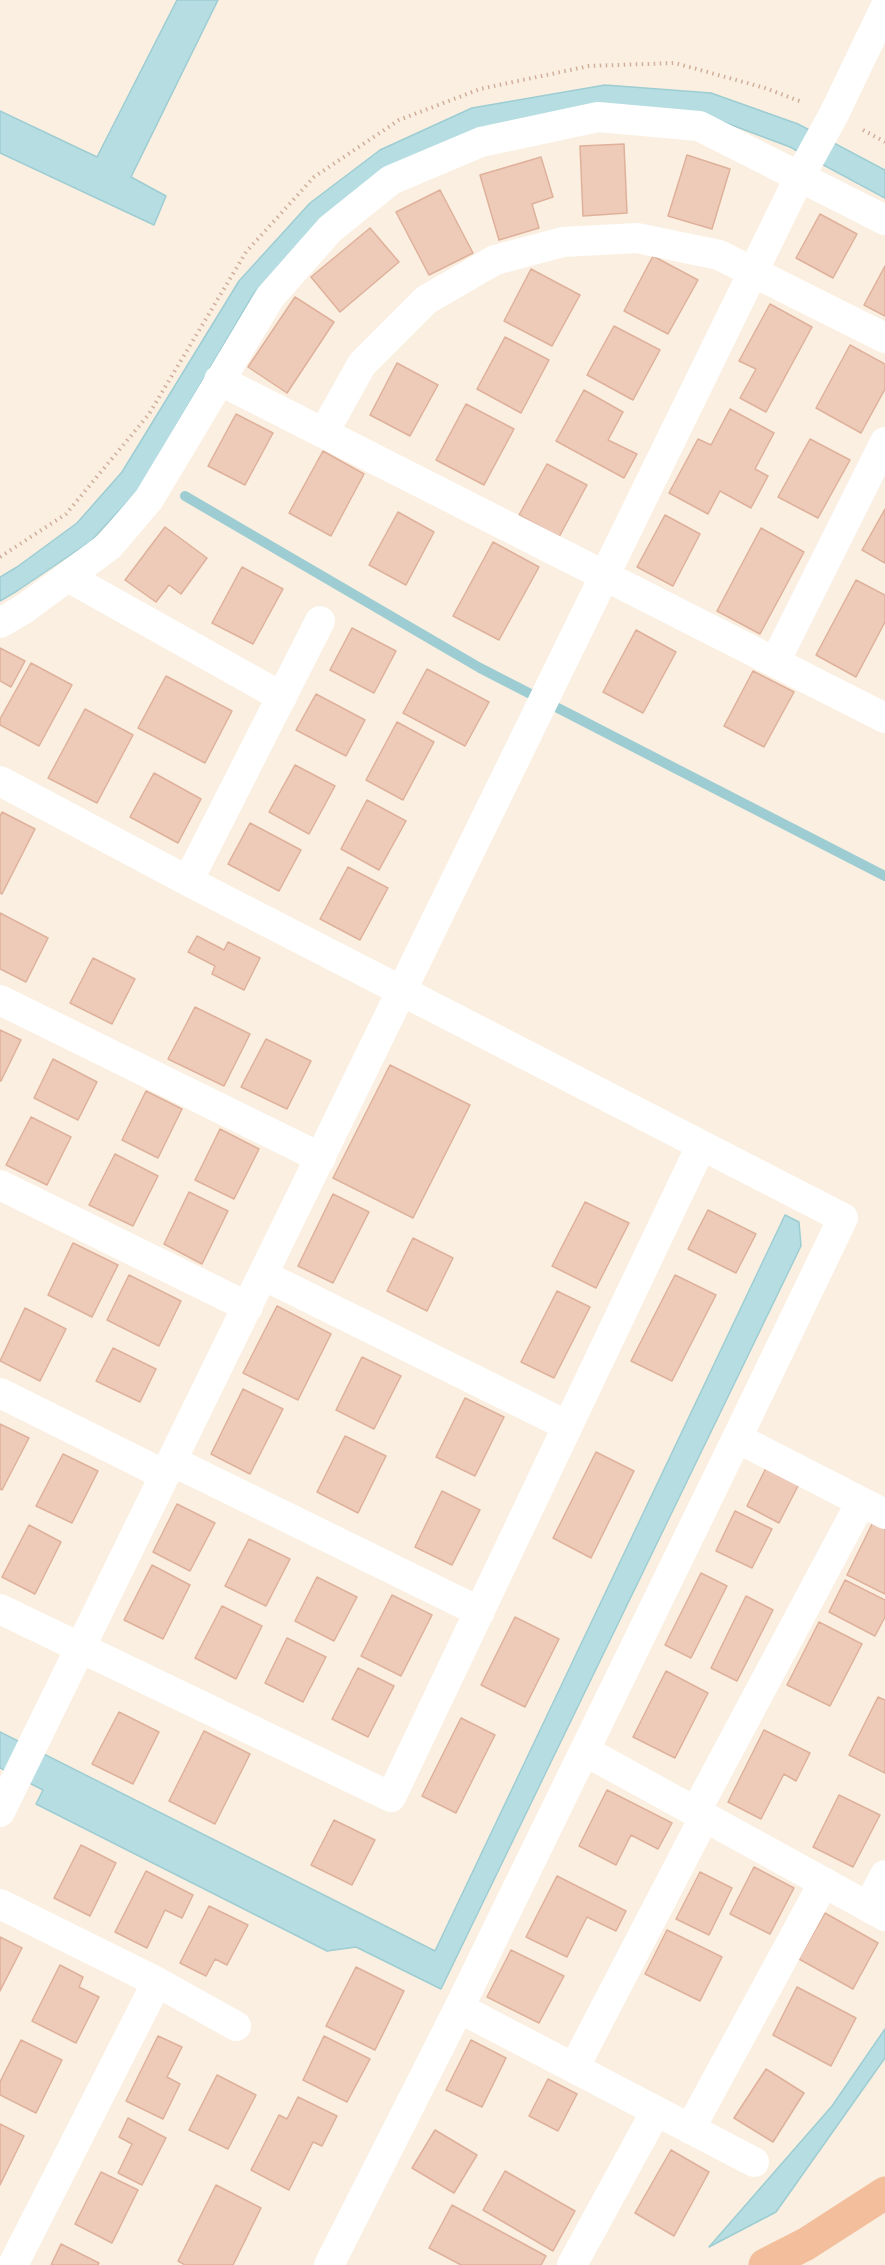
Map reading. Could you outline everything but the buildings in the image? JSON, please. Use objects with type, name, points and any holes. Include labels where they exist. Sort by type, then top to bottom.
[{"type":"highway","points":[[765,2265],[806,2244],[885,2193]]},
{"type":"street","points":[[0,1812],[800,176],[834,114],[885,8]]},
{"type":"street","points":[[0,623],[24,609],[109,546],[149,499],[270,297],[330,229],[391,180],[482,142],[598,117],[699,126],[885,220]]},
{"type":"street","points":[[324,432],[362,364],[426,300],[495,260],[563,242],[637,238],[719,255],[885,338]]},
{"type":"street","points":[[219,380],[885,718]]},
{"type":"street","points":[[775,662],[885,442]]},
{"type":"street","points":[[68,577],[282,697]]},
{"type":"street","points":[[188,881],[320,621]]},
{"type":"street","points":[[0,781],[188,881],[843,1218],[459,2008],[329,2265]]},
{"type":"street","points":[[0,1000],[321,1158]]},
{"type":"street","points":[[0,1609],[391,1797],[701,1146]]},
{"type":"street","points":[[0,1185],[248,1306]]},
{"type":"street","points":[[263,1275],[568,1426]]},
{"type":"street","points":[[0,1393],[169,1468],[480,1612]]},
{"type":"street","points":[[574,2068],[701,1814],[873,1508],[737,1438]]},
{"type":"street","points":[[585,1751],[877,1911],[885,1875]]},
{"type":"street","points":[[690,2129],[824,1882]]},
{"type":"street","points":[[0,1904],[157,1982],[236,2026]]},
{"type":"street","points":[[13,2265],[157,1982]]},
{"type":"street","points":[[459,2008],[754,2162]]},
{"type":"street","points":[[572,2265],[656,2111]]},
{"type":"path","points":[[0,557],[66,514],[149,414],[246,252],[314,177],[399,120],[480,89],[578,68],[675,63],[765,88],[834,114],[885,142]]},
{"type":"water","points":[[177,0],[218,0],[131,177],[166,196],[154,225],[0,153],[0,111],[97,157]]},
{"type":"water","points":[[605,85],[711,93],[798,124],[885,170],[885,198],[790,147],[705,115],[603,105],[319,220],[254,293],[139,489],[91,541],[0,601],[0,577],[77,523],[122,472],[239,281],[310,203],[380,150],[472,108]]},
{"type":"water","points":[[785,1215],[799,1222],[801,1246],[441,1989],[356,1947],[327,1951],[36,1804],[43,1790],[0,1768],[0,1732],[435,1951]]},
{"type":"water","points":[[885,2029],[885,2058],[776,2212],[709,2247],[832,2106]]},
{"type":"waterway","points":[[185,496],[480,668],[885,876]]}]
